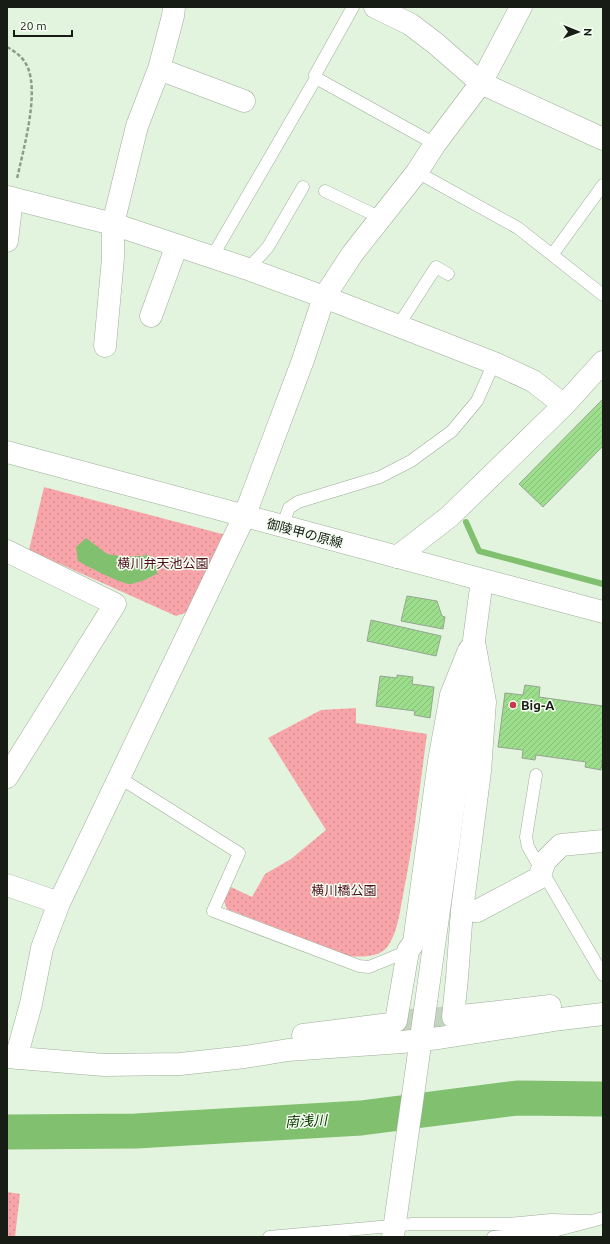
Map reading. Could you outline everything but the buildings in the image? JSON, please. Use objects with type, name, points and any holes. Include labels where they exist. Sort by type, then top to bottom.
[{"type":"street","points":[[105,346],[113,258],[113,224],[137,126],[158,69],[173,16],[174,7]]},
{"type":"street","points":[[375,7],[410,24],[435,43],[481,83],[603,139]]},
{"type":"street","points":[[521,7],[481,83],[435,144],[417,172],[353,253],[324,297],[303,360],[244,517],[59,903],[42,948],[31,1004],[11,1058],[104,1065],[180,1064],[245,1057],[288,1050],[420,1043],[561,1019],[601,1014]]},
{"type":"street","points":[[158,69],[244,101]]},
{"type":"street","points":[[7,241],[10,198],[113,224],[248,269],[494,362],[533,381],[564,404]]},
{"type":"street","points":[[151,316],[177,245]]},
{"type":"street","points":[[397,558],[450,516],[564,404],[603,362]]},
{"type":"street","name":"御陵甲の原線","points":[[7,452],[244,517],[603,612]]},
{"type":"street","points":[[7,551],[116,604],[7,777]]},
{"type":"street","points":[[394,1228],[457,782],[482,580]]},
{"type":"street","points":[[474,640],[485,702],[480,771],[462,910],[453,1016],[563,1005],[601,1014]]},
{"type":"street","points":[[245,1057],[262,1045],[286,1038],[390,1024],[396,1021],[408,951],[414,942],[439,761],[451,696],[474,640]]},
{"type":"street","points":[[462,910],[477,911],[539,878],[545,861],[561,845],[603,841]]},
{"type":"street","points":[[7,885],[59,903]]},
{"type":"lane","points":[[212,257],[316,78],[315,75],[353,7]]},
{"type":"lane","points":[[316,78],[435,144]]},
{"type":"lane","points":[[417,172],[518,228],[603,295]]},
{"type":"lane","points":[[552,254],[603,185]]},
{"type":"lane","points":[[248,269],[268,247],[303,187]]},
{"type":"lane","points":[[325,191],[381,218]]},
{"type":"lane","points":[[398,326],[436,266],[448,274]]},
{"type":"lane","points":[[282,527],[289,508],[298,502],[380,477],[412,461],[452,431],[477,401],[494,362]]},
{"type":"lane","points":[[536,775],[526,837],[528,847],[603,975]]},
{"type":"lane","points":[[120,778],[239,853],[213,911],[358,966],[369,967],[408,951]]},
{"type":"lane","points":[[493,1237],[550,1232],[603,1218]]},
{"type":"lane","points":[[270,1237],[394,1228],[423,1224],[508,1224],[551,1220],[588,1221]]},
{"type":"path","points":[[7,47],[19,54],[28,69],[32,100],[28,131],[10,198]]},
{"type":"green space","name":"横川弁天池公園","points":[[44,487],[226,535],[188,612],[176,616],[29,550]]},
{"type":"green space","name":"横川橋公園","points":[[356,708],[356,723],[427,734],[411,851],[397,926],[388,946],[380,953],[370,956],[349,956],[227,909],[224,901],[231,887],[252,897],[265,874],[291,859],[326,830],[268,738],[321,710]]},
{"type":"green space","points":[[7,1192],[20,1194],[15,1237],[7,1237]]},
{"type":"shaded area","points":[[86,538],[107,554],[126,557],[150,555],[155,559],[157,574],[130,584],[119,581],[78,561],[76,547]]},
{"type":"waterway","points":[[466,522],[479,551],[603,584]]},
{"type":"waterway","name":"南浅川","points":[[7,1132],[136,1131],[361,1118],[517,1098],[603,1099]]},
{"type":"tunnel","points":[[396,1021],[453,1017]]},
{"type":"place","name":"Big-A","points":[[513,705]]}]
